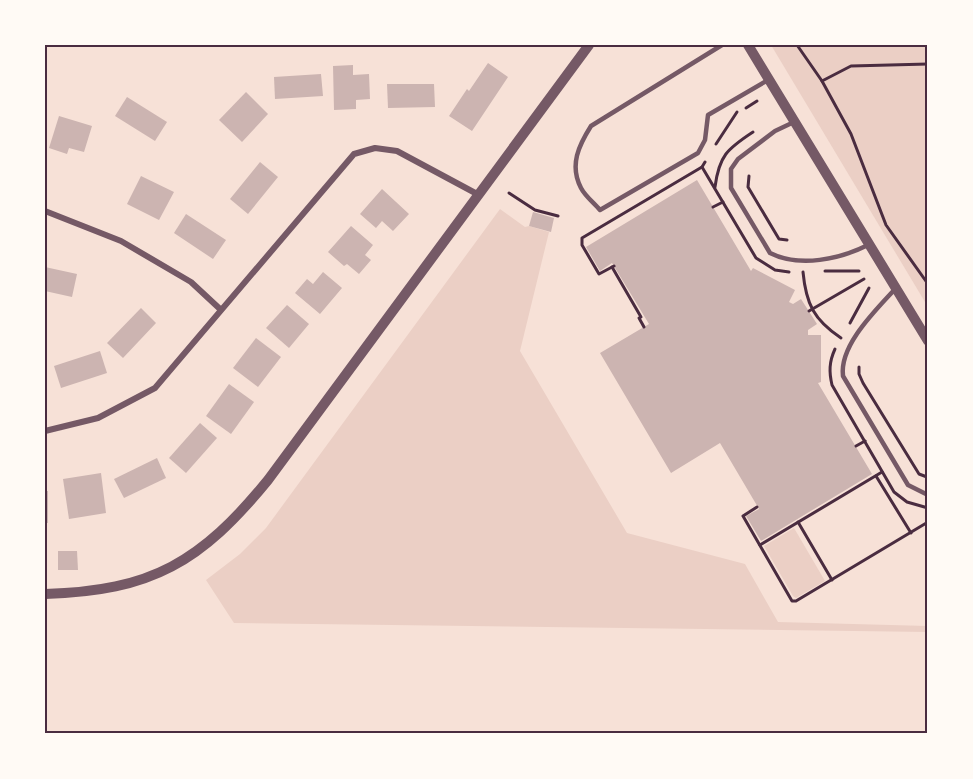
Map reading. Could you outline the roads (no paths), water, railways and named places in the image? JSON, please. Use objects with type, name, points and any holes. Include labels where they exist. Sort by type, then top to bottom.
[{"type":"street","points":[[45,594],[78,593],[119,586],[152,577],[181,563],[212,541],[242,512],[589,45]]},
{"type":"street","points":[[748,45],[928,341]]},
{"type":"street","points":[[45,431],[98,418],[155,388],[354,154],[375,148],[398,151],[479,195]]},
{"type":"street","points":[[45,211],[121,241],[191,282],[220,309]]},
{"type":"lane","points":[[722,45],[591,126],[579,146],[576,161],[581,188],[600,210],[698,153],[705,140],[708,115],[769,80]]},
{"type":"lane","points":[[794,122],[775,131],[738,159],[731,169],[731,188],[771,253],[782,259],[830,258],[849,254],[869,244]]},
{"type":"lane","points":[[896,288],[860,329],[844,358],[842,368],[847,384],[908,485],[928,495]]}]
